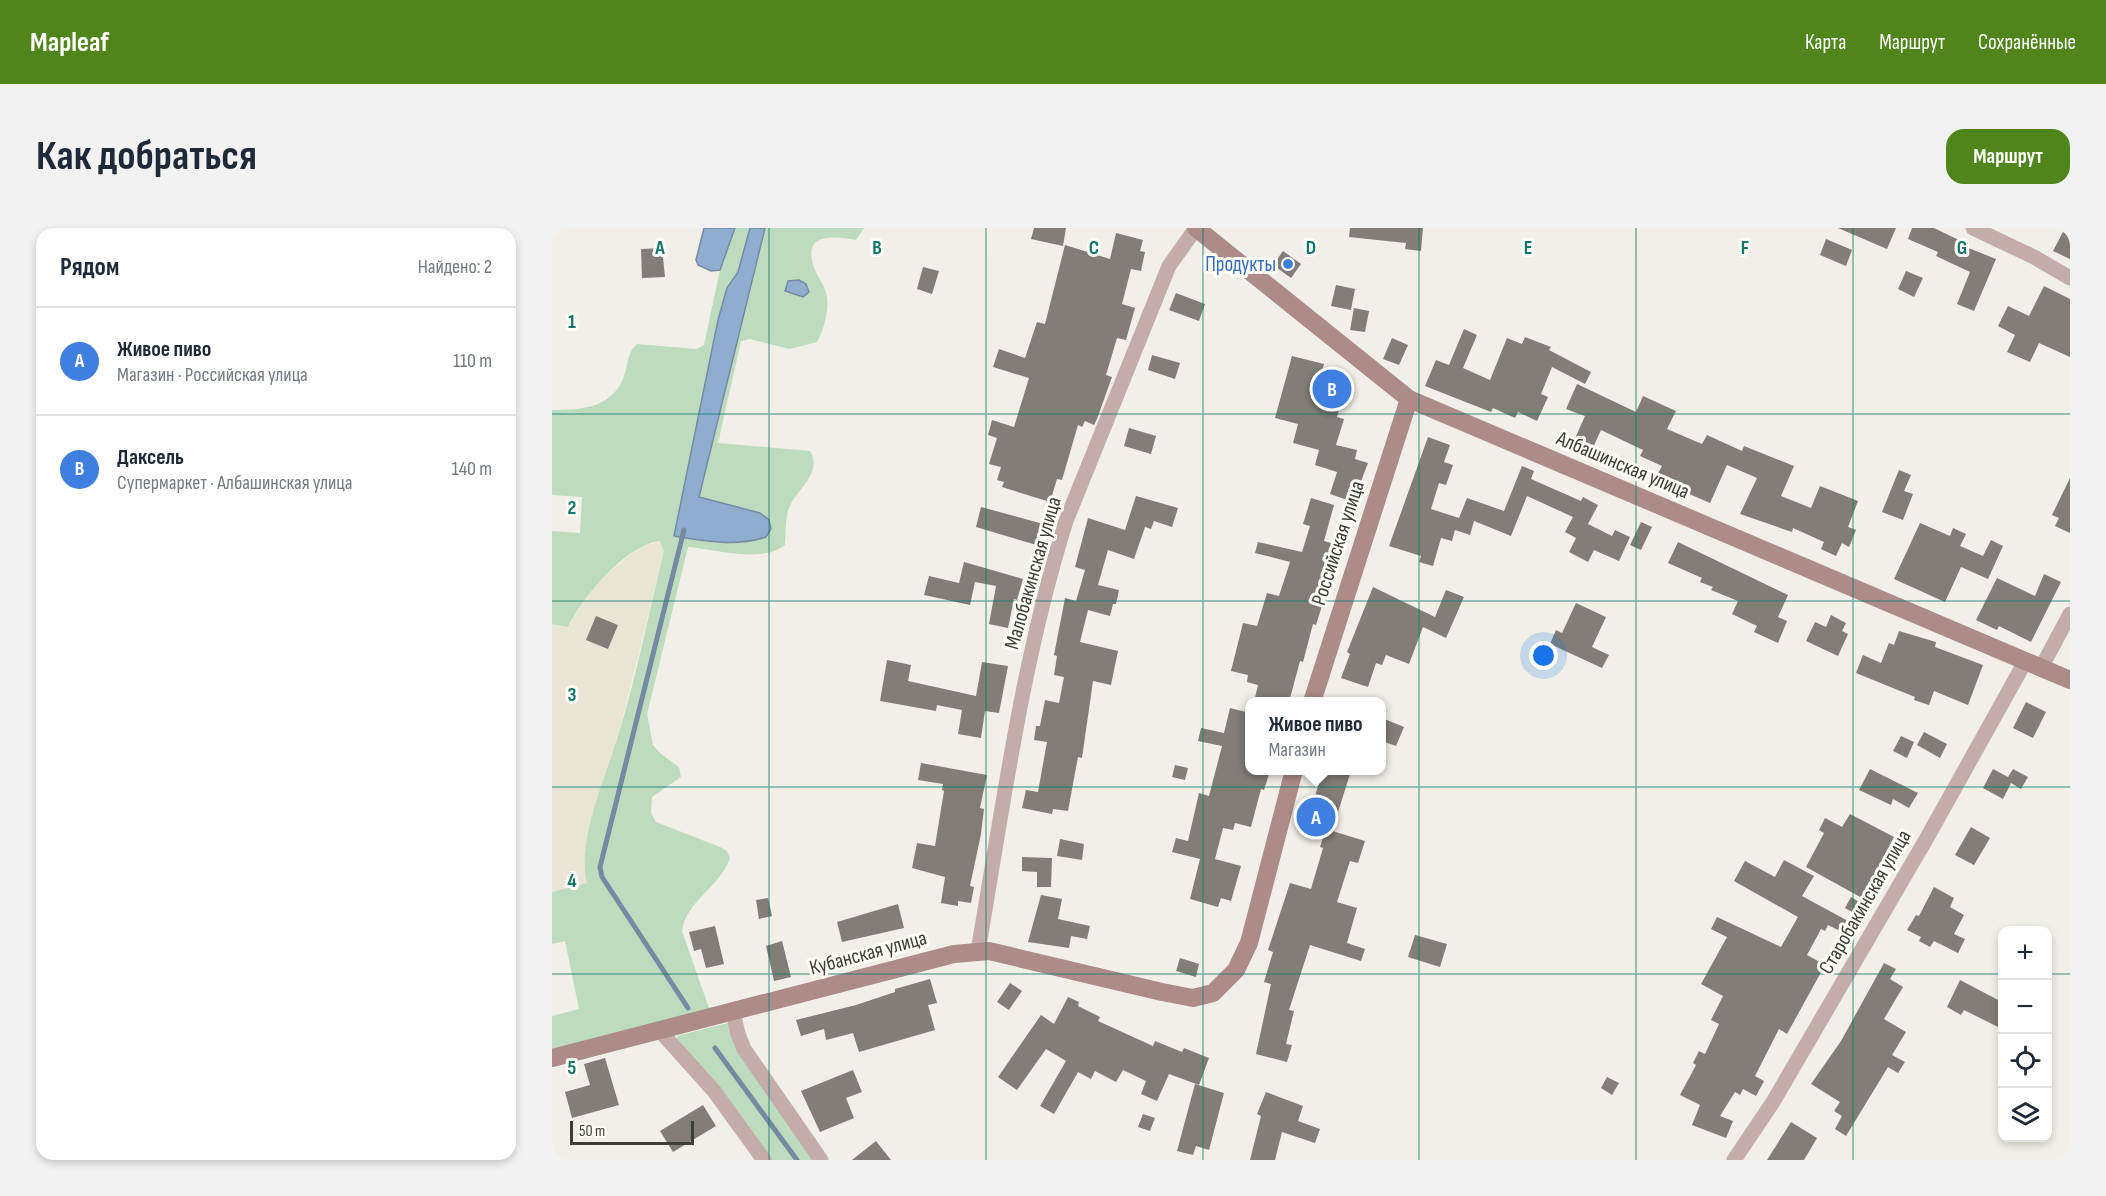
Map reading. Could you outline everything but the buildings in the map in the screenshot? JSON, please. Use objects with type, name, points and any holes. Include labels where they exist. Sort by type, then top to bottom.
[{"type":"street","name":"Албашинская улица","points":[[1196,228],[1409,399],[2070,680]]},
{"type":"street","name":"Малобакинская улица","points":[[978,951],[1022,698],[1043,598],[1066,521],[1169,266],[1196,228]]},
{"type":"street","points":[[1973,228],[2034,257],[2070,278]]},
{"type":"street","name":"Российская улица","points":[[1314,697],[1409,399]]},
{"type":"street","name":"Старобакинская улица","points":[[1734,1160],[1797,1061],[1928,836],[2033,665],[2070,614]]},
{"type":"street","name":"Кубанская улица","points":[[552,1058],[661,1032],[954,954],[978,951],[1011,955],[1162,992],[1197,997],[1214,993],[1223,986],[1243,960],[1293,775]]},
{"type":"street","points":[[733,1012],[744,1049],[821,1160]]},
{"type":"street","points":[[661,1032],[714,1091],[764,1160]]},
{"type":"shaded area","points":[[661,541],[664,551],[619,733],[591,827],[585,857],[588,883],[552,892],[552,624],[568,627],[588,592],[600,579],[641,547]]},
{"type":"green space","points":[[735,228],[750,228],[738,272],[727,288],[718,320],[674,536],[732,543],[766,537],[760,513],[699,497],[765,228],[864,228],[856,240],[822,239],[812,248],[814,268],[824,286],[827,299],[826,318],[817,342],[789,349],[750,339],[741,341],[718,443],[810,451],[813,459],[811,475],[788,511],[785,545],[775,551],[751,555],[688,547],[647,714],[653,745],[679,767],[681,777],[652,797],[651,813],[656,822],[720,847],[727,851],[730,858],[719,877],[690,911],[682,931],[710,1011],[552,1052],[552,1016],[579,1009],[565,941],[552,944],[552,892],[587,883],[585,866],[589,828],[625,711],[664,551],[660,541],[633,552],[606,574],[584,601],[568,627],[552,624],[552,531],[580,533],[582,497],[552,495],[552,410],[586,408],[614,394],[625,373],[630,354],[637,344],[697,349],[704,345],[720,270]]},
{"type":"green space","points":[[728,1023],[814,1160],[770,1160],[677,1041],[677,1036]]},
{"type":"water","points":[[704,228],[735,228],[720,270],[711,271],[698,265],[696,260]]},
{"type":"water","points":[[750,228],[765,228],[699,497],[760,513],[769,520],[771,529],[766,537],[744,542],[720,542],[674,536],[718,320],[727,288],[738,272]]},
{"type":"water","points":[[799,280],[806,284],[809,292],[803,297],[785,291],[788,281]]},
{"type":"waterway","points":[[684,530],[600,867],[602,877],[688,1008]]},
{"type":"waterway","points":[[715,1048],[797,1160]]},
{"type":"place","name":"Продукты","points":[[1288,264]]},
{"type":"place","name":"Даксель","points":[[1332,389]]},
{"type":"place","name":"Живое пиво","points":[[1316,817]]}]
